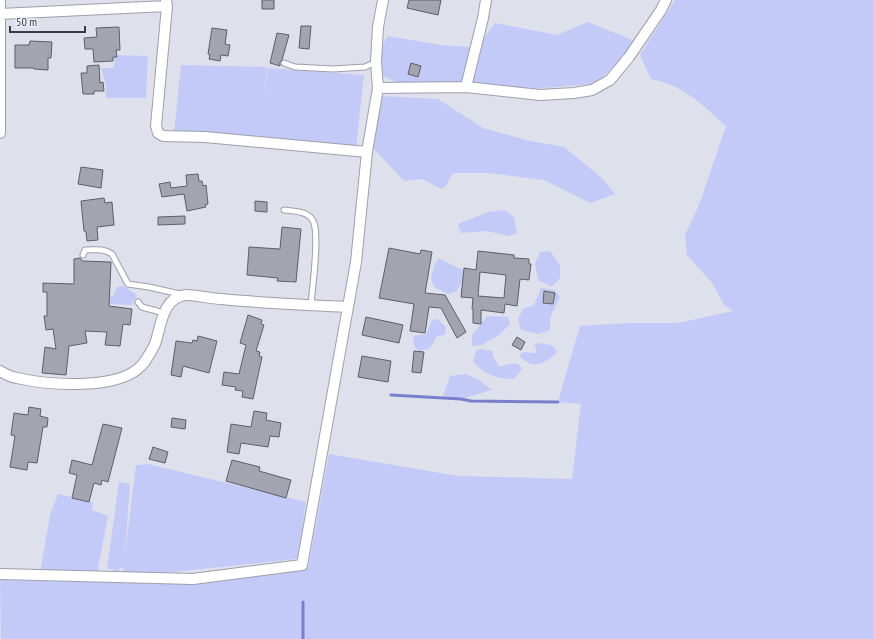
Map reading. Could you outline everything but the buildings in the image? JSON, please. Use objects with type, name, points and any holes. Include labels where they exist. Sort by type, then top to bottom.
[{"type":"street","points":[[0,574],[193,579],[302,565],[359,239],[367,152],[378,88],[376,62],[378,27],[383,0]]},
{"type":"street","points":[[466,87],[486,0]]},
{"type":"street","points":[[378,88],[466,87],[540,95],[574,93],[592,90],[610,80],[620,68],[661,10],[666,0]]},
{"type":"street","points":[[0,2],[0,133]]},
{"type":"street","points":[[0,14],[167,3],[156,126],[158,133],[163,136],[205,137],[367,152]]},
{"type":"street","points":[[0,371],[15,378],[48,382],[101,383],[118,380],[131,373],[142,364],[154,345],[168,305],[172,301],[185,295],[220,299],[348,307]]},
{"type":"lane","points":[[284,63],[295,68],[333,69],[365,67],[376,62]]},
{"type":"lane","points":[[284,210],[303,213],[313,219],[317,232],[311,305]]},
{"type":"lane","points":[[83,255],[85,250],[108,251],[112,254],[128,284],[185,295]]},
{"type":"lane","points":[[138,302],[142,307],[164,313]]},
{"type":"shaded area","points":[[675,0],[873,0],[873,639],[1,639],[0,580],[174,584],[308,568],[329,454],[458,476],[572,479],[581,404],[558,402],[580,326],[627,323],[678,323],[733,311],[724,305],[713,284],[687,255],[685,235],[699,205],[726,126],[700,103],[683,91],[674,86],[651,79],[640,55]]},
{"type":"shaded area","points":[[588,22],[635,41],[619,62],[605,75],[592,84],[519,90],[398,83],[381,75],[382,49],[388,36],[440,45],[469,47],[481,41],[495,23],[557,35]]},
{"type":"shaded area","points":[[115,55],[148,56],[146,98],[106,98],[106,86],[101,68],[114,68]]},
{"type":"shaded area","points":[[181,65],[267,67],[264,98],[268,68],[364,75],[356,148],[174,133]]},
{"type":"shaded area","points":[[380,96],[438,99],[483,128],[530,141],[564,147],[602,178],[615,194],[590,203],[544,180],[489,173],[453,173],[446,186],[441,189],[423,179],[404,181],[373,148],[374,110]]},
{"type":"shaded area","points":[[504,210],[514,217],[517,233],[509,236],[487,231],[461,233],[458,224],[488,212]]},
{"type":"shaded area","points":[[550,251],[560,265],[560,278],[552,287],[538,280],[535,263],[540,252]]},
{"type":"shaded area","points":[[438,258],[463,270],[463,279],[457,291],[448,294],[433,285],[432,273]]},
{"type":"shaded area","points":[[123,286],[137,295],[132,305],[85,303],[83,298],[113,296],[117,287]]},
{"type":"shaded area","points":[[541,288],[554,290],[560,297],[550,318],[550,330],[538,334],[521,330],[518,319],[523,309],[534,305]]},
{"type":"shaded area","points":[[487,316],[508,317],[510,324],[499,335],[482,345],[472,346],[472,335]]},
{"type":"shaded area","points":[[437,319],[446,327],[445,335],[437,336],[430,348],[420,351],[415,348],[413,336],[426,334],[432,320]]},
{"type":"shaded area","points":[[534,344],[552,345],[557,352],[543,363],[528,363],[519,355],[524,352],[536,353]]},
{"type":"shaded area","points":[[481,349],[492,351],[494,358],[500,367],[509,364],[518,364],[522,369],[514,379],[496,377],[487,373],[473,362],[476,351]]},
{"type":"shaded area","points":[[466,374],[479,380],[492,390],[461,399],[443,396],[450,376]]},
{"type":"shaded area","points":[[148,464],[306,502],[297,559],[144,575],[123,574],[123,567],[113,573],[113,569],[107,569],[119,482],[130,484],[125,553],[136,465]]},
{"type":"shaded area","points":[[58,494],[93,502],[92,510],[108,516],[98,568],[99,572],[40,574],[50,515]]},
{"type":"waterway","points":[[391,395],[461,399],[471,401],[558,402]]},
{"type":"waterway","points":[[303,602],[303,639]]}]
